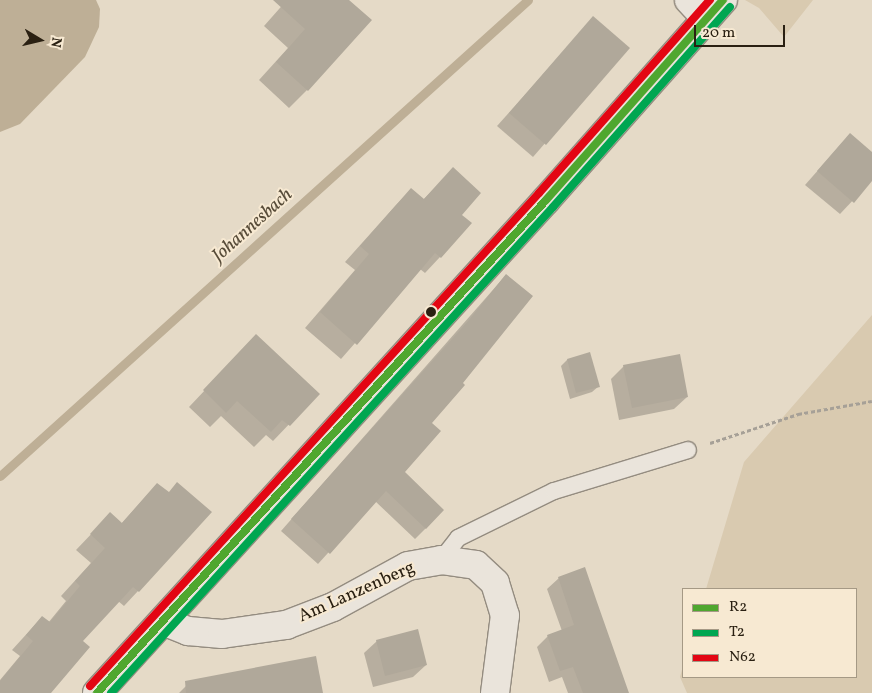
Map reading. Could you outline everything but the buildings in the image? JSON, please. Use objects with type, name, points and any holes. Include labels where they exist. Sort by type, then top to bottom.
[{"type":"main road","points":[[97,693],[546,200],[706,6]]},
{"type":"main road","name":"Am Lanzenberg","points":[[163,620],[188,631],[222,634],[286,625],[333,608],[408,566],[441,560],[476,565],[496,583],[505,615],[495,693]]},
{"type":"lane","points":[[441,560],[458,538],[554,491],[688,450]]},
{"type":"path","points":[[688,450],[798,414],[872,401]]},
{"type":"shaded area","points":[[0,0],[96,0],[100,9],[99,27],[85,57],[20,124],[0,132]]},
{"type":"shaded area","points":[[745,0],[813,0],[784,37],[759,8]]},
{"type":"shaded area","points":[[872,315],[872,693],[687,693],[680,677],[682,670],[682,678],[857,678],[857,588],[706,588],[744,462]]},
{"type":"waterway","name":"Johannesbach","points":[[0,476],[528,0]]},
{"type":"transit line","name":"N62","points":[[90,686],[539,193],[710,0]]},
{"type":"transit line","name":"R2","points":[[97,693],[546,200],[723,0]]},
{"type":"transit line","name":"T2","points":[[111,693],[553,207],[730,7]]}]
